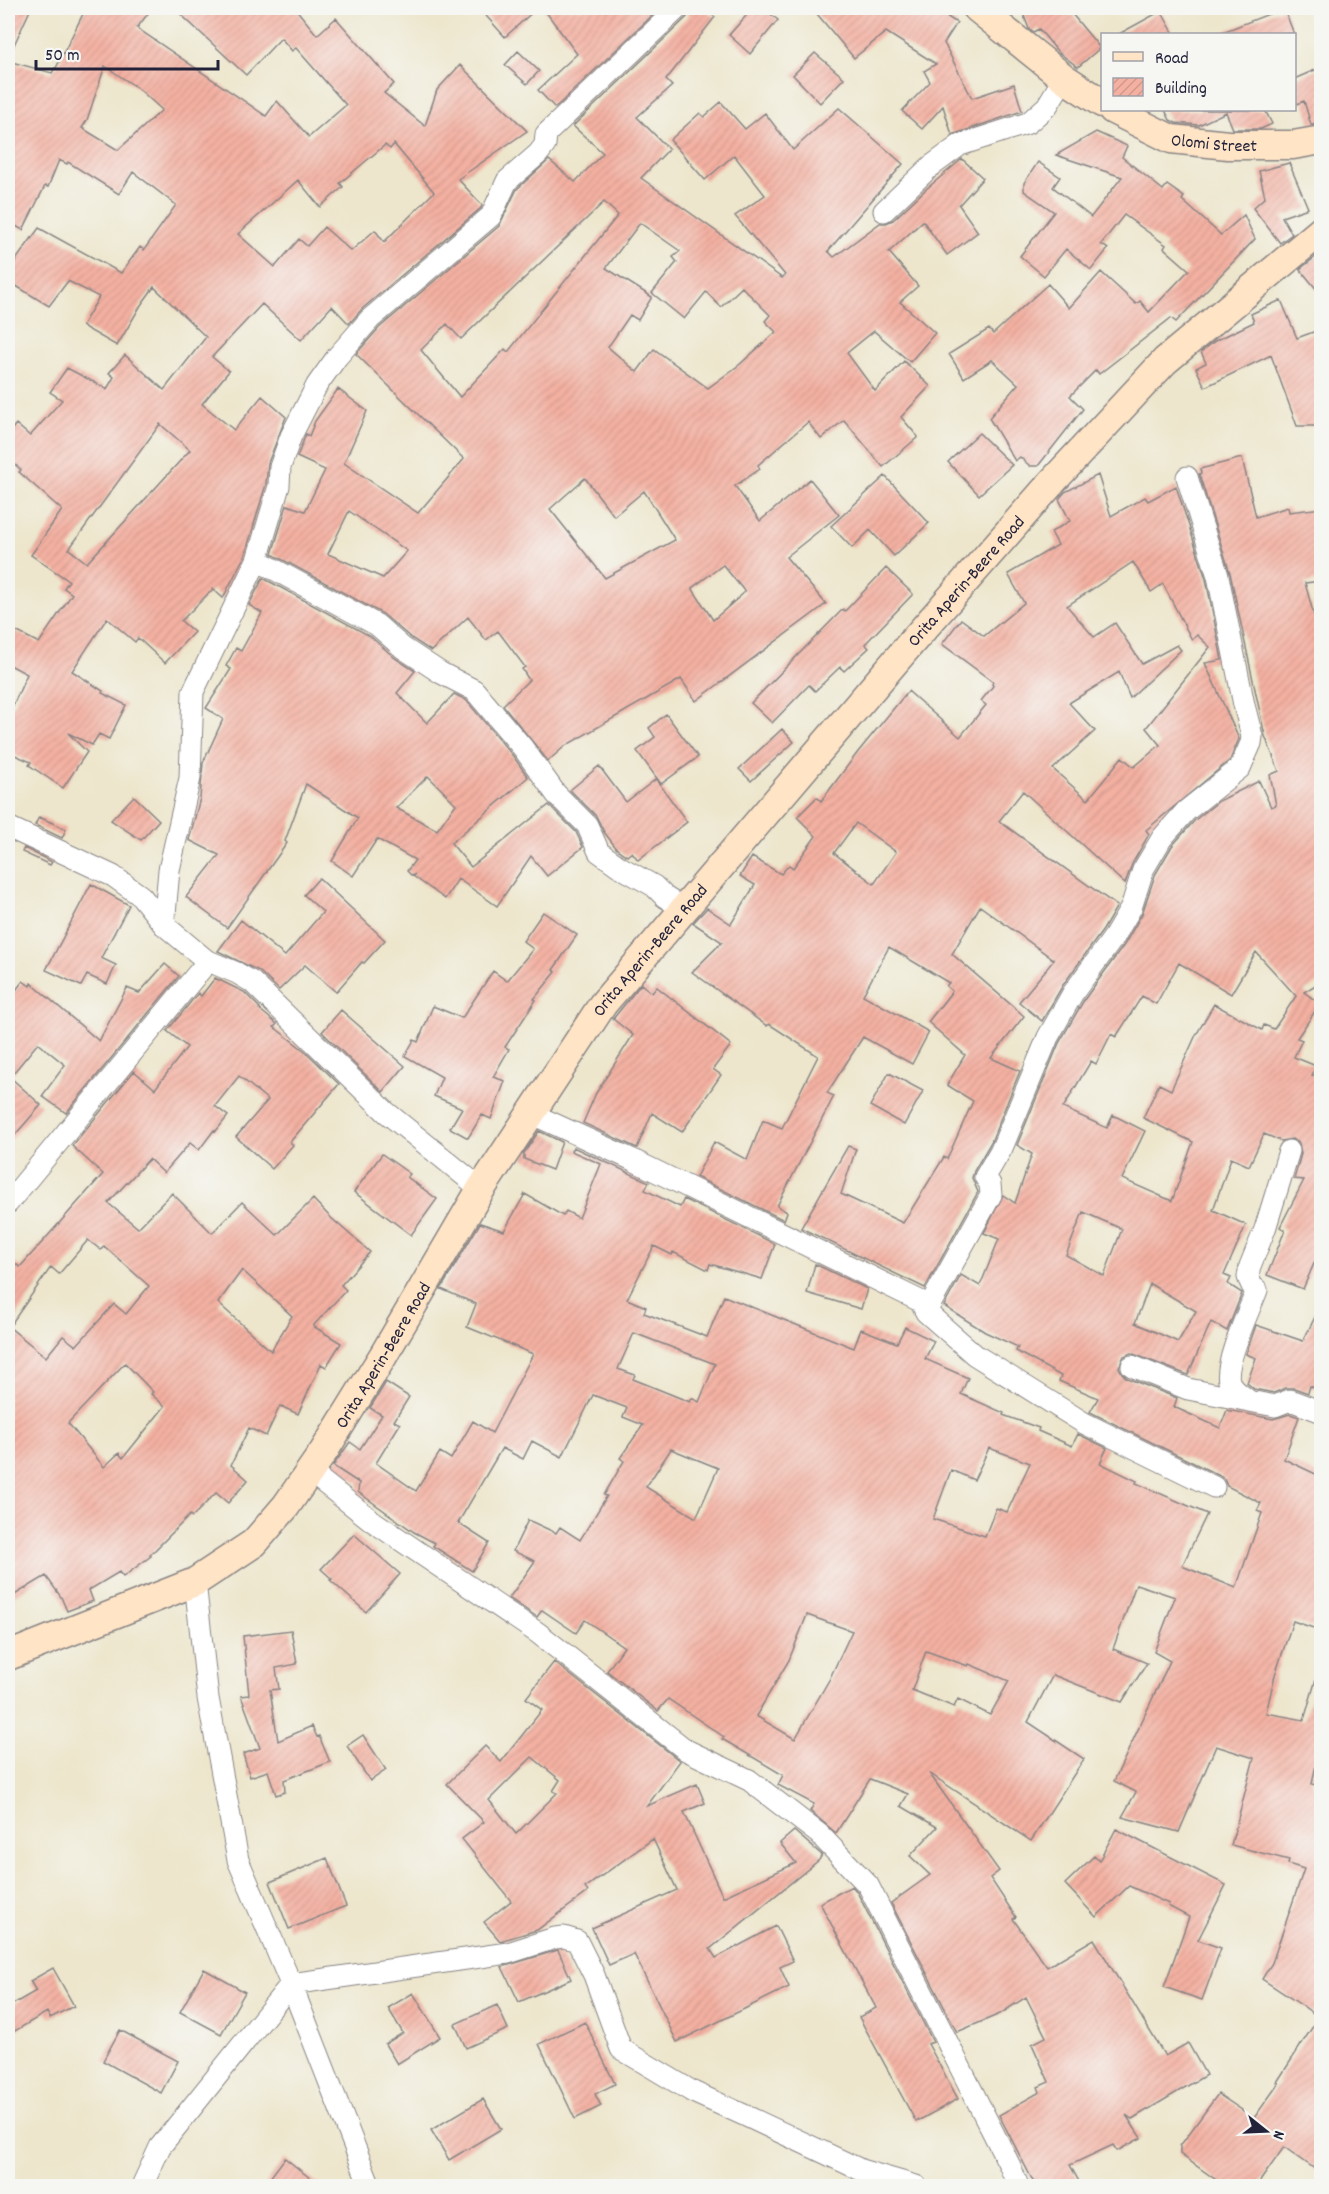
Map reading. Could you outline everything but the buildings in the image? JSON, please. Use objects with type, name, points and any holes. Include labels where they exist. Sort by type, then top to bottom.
[{"type":"main road","points":[[977,8],[1064,78],[1101,102]]},
{"type":"main road","name":"Olomi Street","points":[[1115,111],[1171,139],[1228,145],[1293,145],[1322,140]]},
{"type":"main road","name":"Orita Aperin-Beere Road","points":[[8,1656],[195,1582],[254,1543],[286,1506],[324,1451],[481,1189],[603,1004],[911,643],[1053,481],[1165,361],[1322,230]]},
{"type":"street","points":[[164,925],[169,870],[190,778],[193,692],[257,560],[279,486],[280,467],[291,436],[317,385],[337,357],[370,319],[491,216],[507,181],[538,154],[545,145],[546,134],[678,8]]},
{"type":"street","points":[[884,211],[930,167],[960,145],[1028,123],[1047,106],[1064,78]]},
{"type":"street","points":[[926,1312],[991,1195],[990,1184],[986,1176],[1002,1148],[1048,1037],[1073,993],[1114,938],[1131,908],[1143,870],[1162,838],[1186,811],[1240,768],[1249,750],[1252,736],[1218,576],[1186,477]]},
{"type":"street","points":[[257,560],[377,625],[403,648],[474,690],[523,748],[556,794],[587,825],[600,852],[620,867],[654,886],[665,897],[685,910]]},
{"type":"street","points":[[8,827],[113,876],[141,896],[164,925],[208,961],[252,982],[386,1112],[481,1189]]},
{"type":"street","points":[[8,1203],[208,961]]},
{"type":"street","points":[[530,1113],[631,1159],[920,1301],[926,1312],[975,1355],[1084,1423],[1214,1487]]},
{"type":"street","points":[[1249,1401],[1235,1391],[1229,1380],[1231,1360],[1257,1290],[1252,1286],[1248,1277],[1250,1266],[1265,1229],[1289,1150]]},
{"type":"street","points":[[1132,1366],[1188,1389],[1275,1406],[1290,1400],[1322,1412]]},
{"type":"street","points":[[309,1471],[372,1520],[538,1633],[686,1749],[749,1780],[819,1834],[868,1885],[1010,2166],[1018,2187]]},
{"type":"street","points":[[195,1582],[208,1698],[238,1860],[291,1984],[370,2187]]},
{"type":"street","points":[[142,2187],[160,2147],[291,1984],[508,1953],[564,1937],[578,1941],[594,1975],[621,2049],[693,2092],[861,2170],[916,2187]]}]
